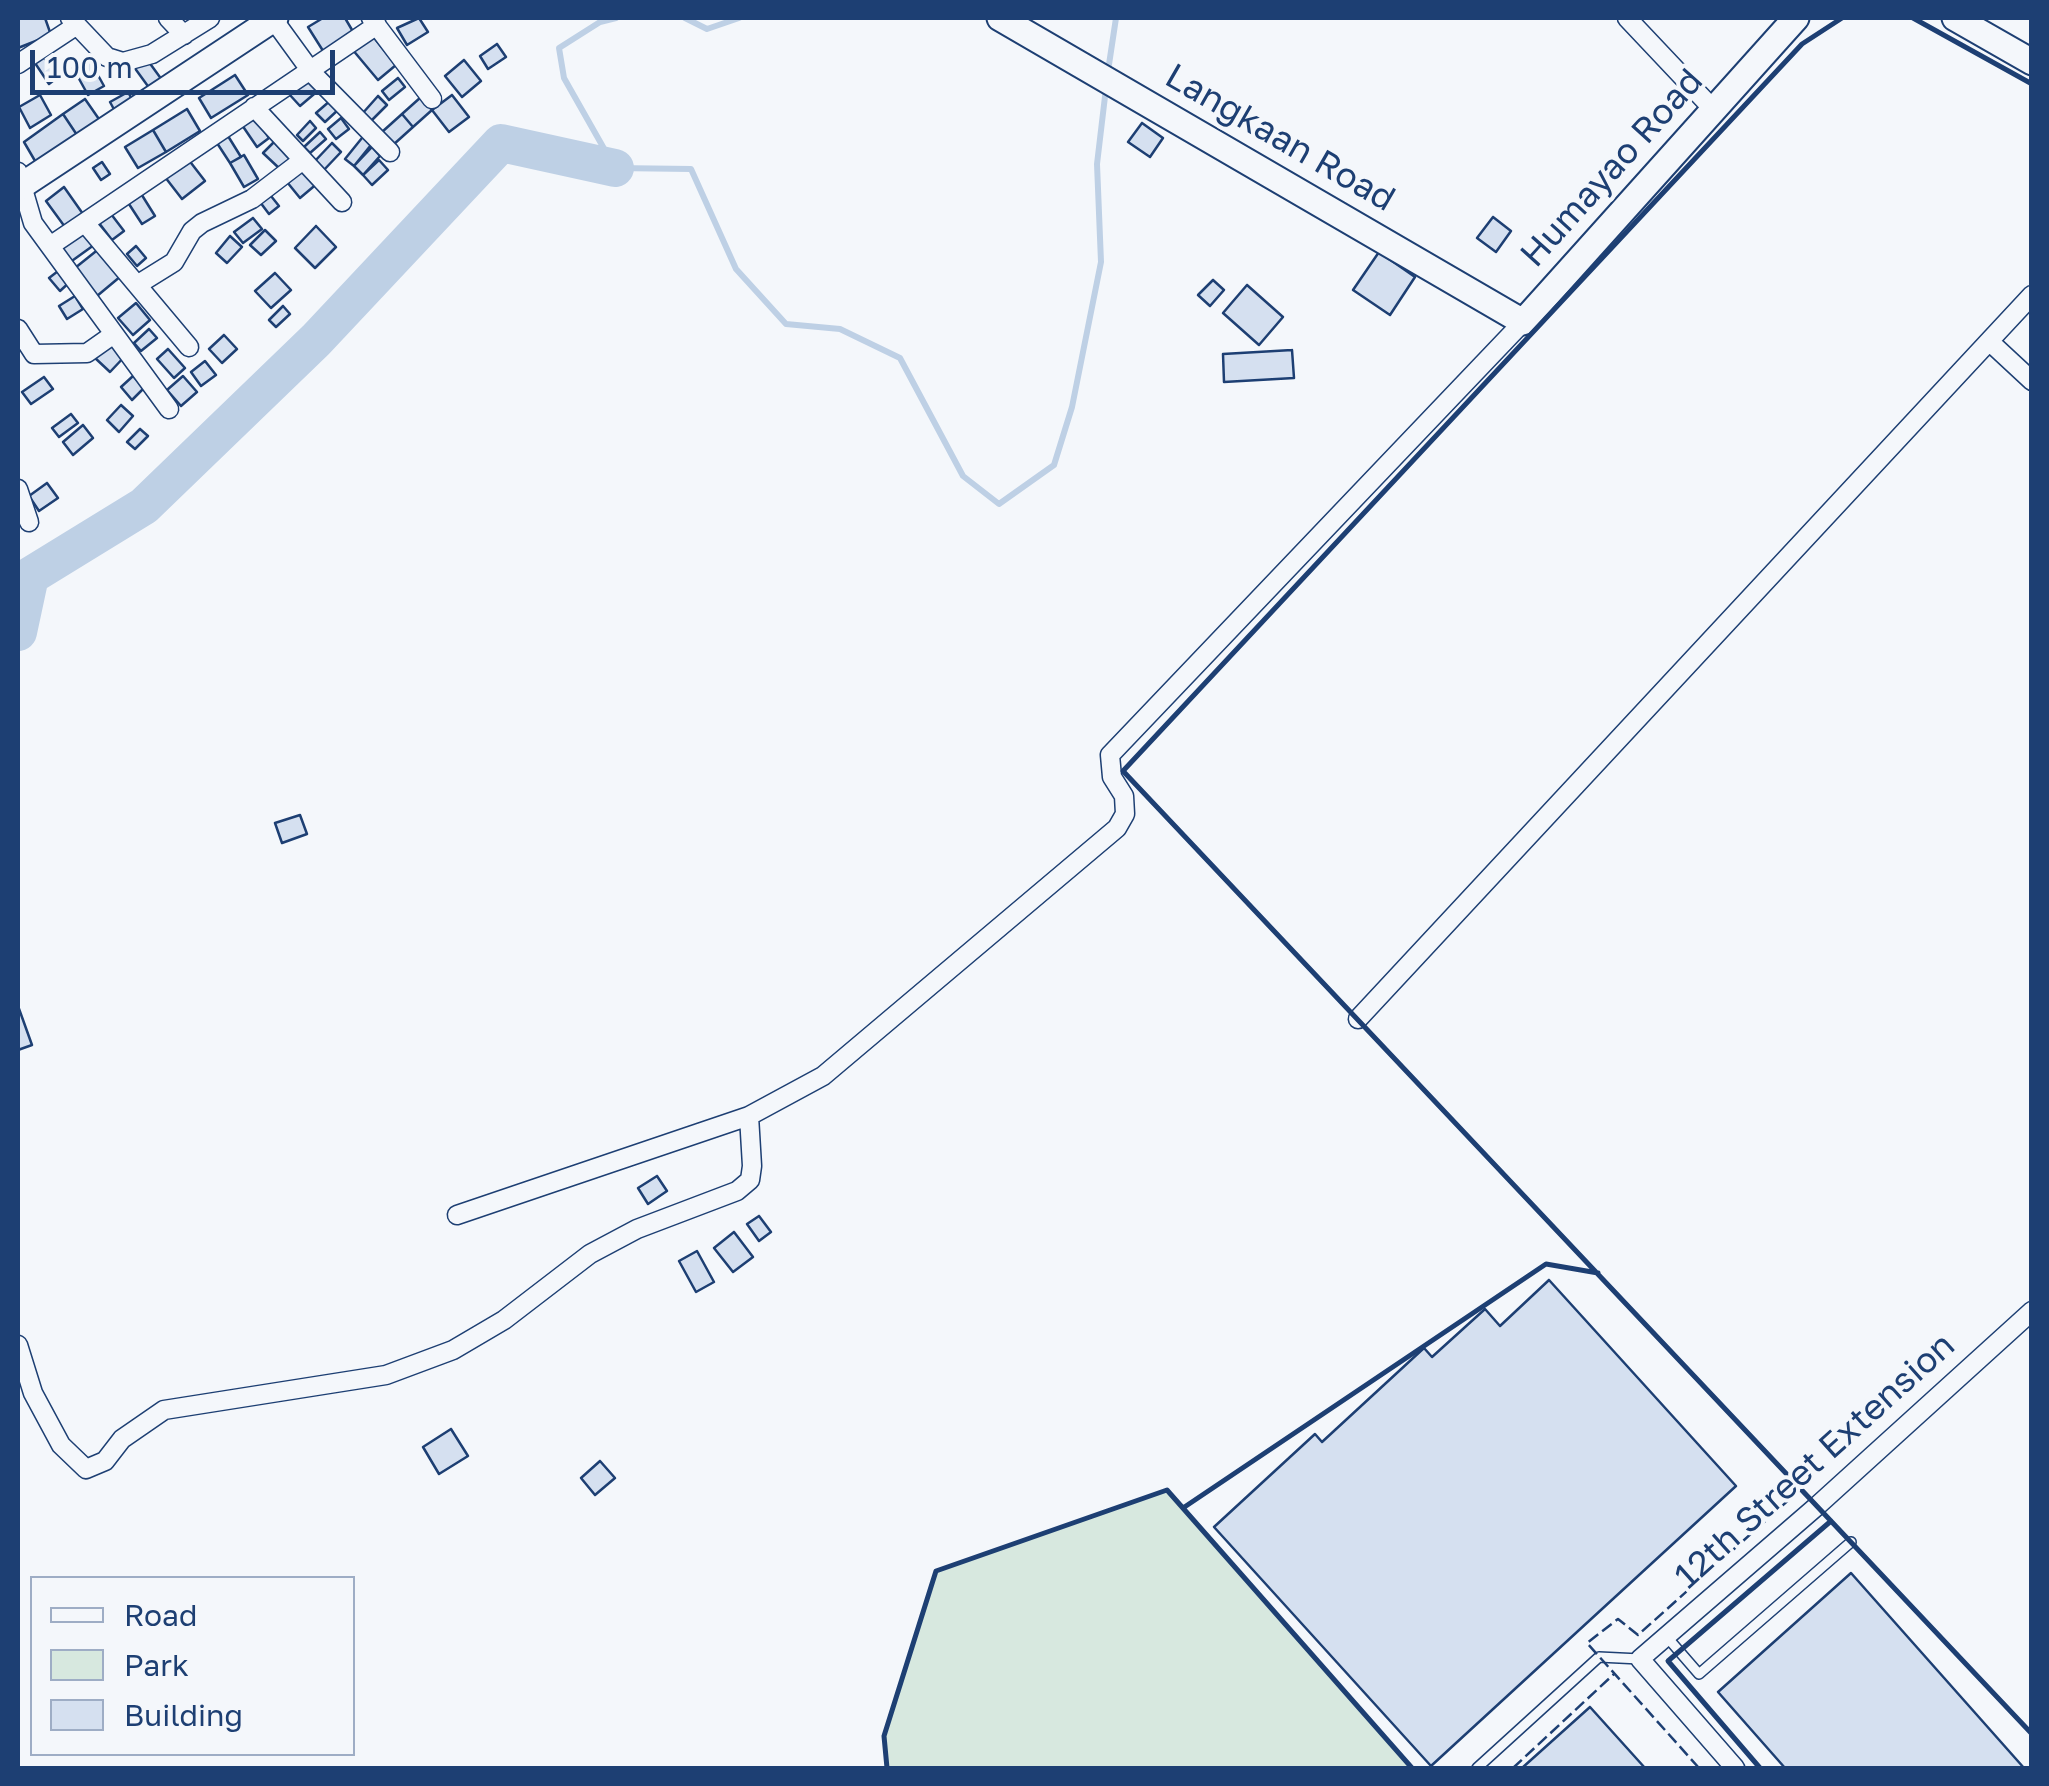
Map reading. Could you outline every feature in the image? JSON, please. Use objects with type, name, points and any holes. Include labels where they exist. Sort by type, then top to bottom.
[{"type":"street","points":[[168,18],[184,35]]},
{"type":"street","points":[[18,64],[73,22],[107,57],[123,62],[152,54],[210,18]]},
{"type":"street","points":[[169,409],[33,223],[19,182],[274,18],[310,70],[390,152]]},
{"type":"street","name":"Langkaan Road","points":[[1000,18],[1058,48],[1523,322]]},
{"type":"street","points":[[1627,18],[1712,108]]},
{"type":"street","name":"Humayao Road","points":[[1523,322],[1796,18]]},
{"type":"street","points":[[1955,18],[2032,62]]},
{"type":"street","points":[[50,246],[310,70],[374,21],[432,99]]},
{"type":"street","points":[[254,107],[342,202]]},
{"type":"street","points":[[136,285],[174,262],[192,230],[252,199],[303,160]]},
{"type":"street","points":[[85,223],[188,347]]},
{"type":"street","points":[[1358,1019],[2032,295]]},
{"type":"street","points":[[457,1215],[749,1116],[823,1076],[1118,828],[1125,814],[1124,796],[1112,778],[1110,756],[1523,322]]},
{"type":"street","points":[[21,341],[34,354],[86,353],[114,334]]},
{"type":"street","points":[[1990,342],[2032,381]]},
{"type":"street","points":[[18,489],[29,522]]},
{"type":"street","points":[[18,1345],[33,1393],[62,1445],[86,1468],[105,1461],[122,1439],[164,1410],[386,1376],[470,1340],[590,1254],[637,1228],[736,1191],[750,1180],[749,1116]]},
{"type":"street","name":"12th Street Extension","points":[[1640,1659],[2032,1311]]},
{"type":"street","points":[[1640,1659],[1734,1768]]},
{"type":"lane","points":[[1666,1636],[1699,1674],[1851,1542]]},
{"type":"lane","points":[[1478,1768],[1599,1657],[1640,1659]]},
{"type":"green space","points":[[1167,1490],[1412,1768],[887,1768],[884,1736],[936,1571]]},
{"type":"building","points":[[18,18],[45,18],[51,35],[18,48]]},
{"type":"building","points":[[323,18],[345,18],[355,35],[325,54],[308,27]]},
{"type":"building","points":[[419,18],[428,32],[407,45],[397,28]]},
{"type":"building","points":[[371,34],[396,65],[378,80],[352,49]]},
{"type":"building","points":[[497,44],[506,57],[488,69],[480,56]]},
{"type":"building","points":[[44,57],[58,77],[49,84],[35,63]]},
{"type":"building","points":[[146,58],[162,80],[150,89],[134,67]]},
{"type":"building","points":[[89,59],[104,86],[88,95],[73,68]]},
{"type":"building","points":[[464,60],[481,81],[462,97],[445,76]]},
{"type":"building","points":[[235,75],[248,95],[211,118],[199,98]]},
{"type":"building","points":[[309,77],[320,89],[300,106],[289,94]]},
{"type":"building","points":[[398,78],[405,87],[389,100],[382,91]]},
{"type":"building","points":[[128,92],[134,103],[116,113],[110,102]]},
{"type":"building","points":[[40,95],[51,115],[30,128],[19,107]]},
{"type":"building","points":[[452,95],[469,117],[449,132],[432,110]]},
{"type":"building","points":[[378,96],[387,105],[370,122],[362,114]]},
{"type":"building","points":[[421,97],[432,110],[413,127],[402,114]]},
{"type":"building","points":[[85,99],[101,122],[79,138],[63,114]]},
{"type":"building","points":[[331,100],[339,109],[325,122],[316,113]]},
{"type":"building","points":[[187,109],[200,131],[166,152],[153,130]]},
{"type":"building","points":[[63,114],[79,138],[38,166],[24,142]]},
{"type":"building","points":[[402,114],[413,127],[393,145],[382,132]]},
{"type":"building","points":[[255,116],[269,138],[257,147],[242,125]]},
{"type":"building","points":[[341,118],[349,129],[336,139],[328,129]]},
{"type":"building","points":[[310,121],[316,128],[303,141],[297,135]]},
{"type":"building","points":[[1142,123],[1163,138],[1150,157],[1128,142]]},
{"type":"building","points":[[153,130],[166,152],[138,168],[125,147]]},
{"type":"building","points":[[320,132],[326,139],[310,153],[304,147]]},
{"type":"building","points":[[366,133],[375,140],[354,166],[345,159]]},
{"type":"building","points":[[228,136],[241,157],[230,163],[217,143]]},
{"type":"building","points":[[274,142],[290,159],[280,169],[263,153]]},
{"type":"building","points":[[332,143],[341,152],[323,171],[314,162]]},
{"type":"building","points":[[372,147],[380,156],[363,175],[354,166]]},
{"type":"building","points":[[244,155],[258,179],[244,187],[230,163]]},
{"type":"building","points":[[188,159],[205,181],[182,199],[165,177]]},
{"type":"building","points":[[379,160],[388,170],[372,185],[363,175]]},
{"type":"building","points":[[102,162],[110,174],[101,180],[93,168]]},
{"type":"building","points":[[306,166],[319,182],[300,198],[287,182]]},
{"type":"building","points":[[64,187],[83,214],[65,227],[46,201]]},
{"type":"building","points":[[267,191],[279,206],[269,214],[257,198]]},
{"type":"building","points":[[140,192],[155,216],[142,224],[127,201]]},
{"type":"building","points":[[111,214],[124,231],[112,240],[99,223]]},
{"type":"building","points":[[1493,217],[1511,231],[1496,252],[1477,238]]},
{"type":"building","points":[[253,218],[262,229],[243,243],[234,232]]},
{"type":"building","points":[[316,226],[336,247],[315,268],[295,248]]},
{"type":"building","points":[[82,228],[94,245],[69,263],[57,245]]},
{"type":"building","points":[[265,230],[276,241],[261,255],[250,245]]},
{"type":"building","points":[[230,236],[242,247],[227,263],[216,253]]},
{"type":"building","points":[[136,246],[146,258],[137,266],[127,254]]},
{"type":"building","points":[[100,248],[121,276],[97,296],[75,268]]},
{"type":"building","points":[[1379,252],[1415,277],[1390,315],[1353,290]]},
{"type":"building","points":[[62,268],[72,280],[60,291],[49,278]]},
{"type":"building","points":[[275,273],[291,290],[271,308],[255,291]]},
{"type":"building","points":[[1213,280],[1224,290],[1210,306],[1198,295]]},
{"type":"building","points":[[1247,285],[1283,317],[1259,345],[1223,313]]},
{"type":"building","points":[[75,296],[83,309],[67,319],[59,306]]},
{"type":"building","points":[[136,303],[150,320],[133,335],[118,318]]},
{"type":"building","points":[[283,306],[290,314],[276,327],[269,320]]},
{"type":"building","points":[[149,329],[157,338],[141,351],[134,343]]},
{"type":"building","points":[[224,335],[237,349],[222,363],[209,349]]},
{"type":"building","points":[[110,340],[126,355],[110,372],[94,357]]},
{"type":"building","points":[[168,349],[185,368],[174,378],[157,359]]},
{"type":"building","points":[[1292,350],[1294,378],[1224,382],[1223,354]]},
{"type":"building","points":[[205,361],[216,375],[201,386],[191,372]]},
{"type":"building","points":[[133,376],[144,388],[132,400],[121,387]]},
{"type":"building","points":[[183,376],[197,392],[181,406],[167,390]]},
{"type":"building","points":[[44,377],[53,389],[31,404],[22,392]]},
{"type":"building","points":[[121,405],[133,416],[119,432],[107,420]]},
{"type":"building","points":[[71,414],[78,423],[59,437],[52,428]]},
{"type":"building","points":[[83,425],[93,438],[73,455],[63,442]]},
{"type":"building","points":[[140,429],[148,436],[135,449],[127,442]]},
{"type":"building","points":[[47,483],[58,498],[39,511],[29,496]]},
{"type":"building","points":[[300,815],[307,834],[282,843],[275,823]]},
{"type":"building","points":[[18,1006],[32,1045],[18,1050]]},
{"type":"building","points":[[657,1176],[667,1191],[648,1204],[638,1188]]},
{"type":"building","points":[[759,1216],[771,1232],[759,1241],[747,1224]]},
{"type":"building","points":[[734,1232],[753,1257],[733,1272],[714,1248]]},
{"type":"building","points":[[697,1251],[714,1282],[696,1292],[679,1261]]},
{"type":"building","points":[[1549,1280],[1736,1486],[1431,1766],[1214,1527],[1315,1434],[1322,1442],[1424,1348],[1432,1357],[1485,1309],[1500,1326]]},
{"type":"building","points":[[451,1429],[468,1456],[439,1474],[423,1447]]},
{"type":"building","points":[[600,1461],[615,1478],[595,1495],[581,1478]]},
{"type":"building","points":[[1851,1573],[2024,1768],[1785,1768],[1718,1692]]},
{"type":"building","points":[[1590,1707],[1645,1768],[1522,1768]]},
{"type":"waterway","points":[[616,18],[600,22],[559,48],[564,78],[615,168],[691,169],[736,269],[786,324],[840,329],[900,358],[963,476],[999,504],[1054,465],[1072,407],[1101,262],[1097,164],[1106,88]]},
{"type":"waterway","points":[[685,18],[707,29],[739,18]]},
{"type":"waterway","points":[[1108,71],[1116,18]]},
{"type":"waterway","points":[[18,632],[30,576],[144,506],[316,340],[501,143],[615,168]]},
{"type":"fence","points":[[1699,1768],[1587,1643],[1618,1619],[1638,1635],[1801,1489]]},
{"type":"fence","points":[[1513,1768],[1614,1674]]},
{"type":"wall","points":[[1842,18],[1802,44],[1123,771],[2032,1734]]},
{"type":"wall","points":[[1913,18],[2032,84]]},
{"type":"wall","points":[[1183,1508],[1546,1264],[1598,1273]]},
{"type":"wall","points":[[887,1768],[884,1736],[936,1571],[1167,1490],[1412,1768]]},
{"type":"wall","points":[[1760,1768],[1668,1661],[1831,1521]]}]
